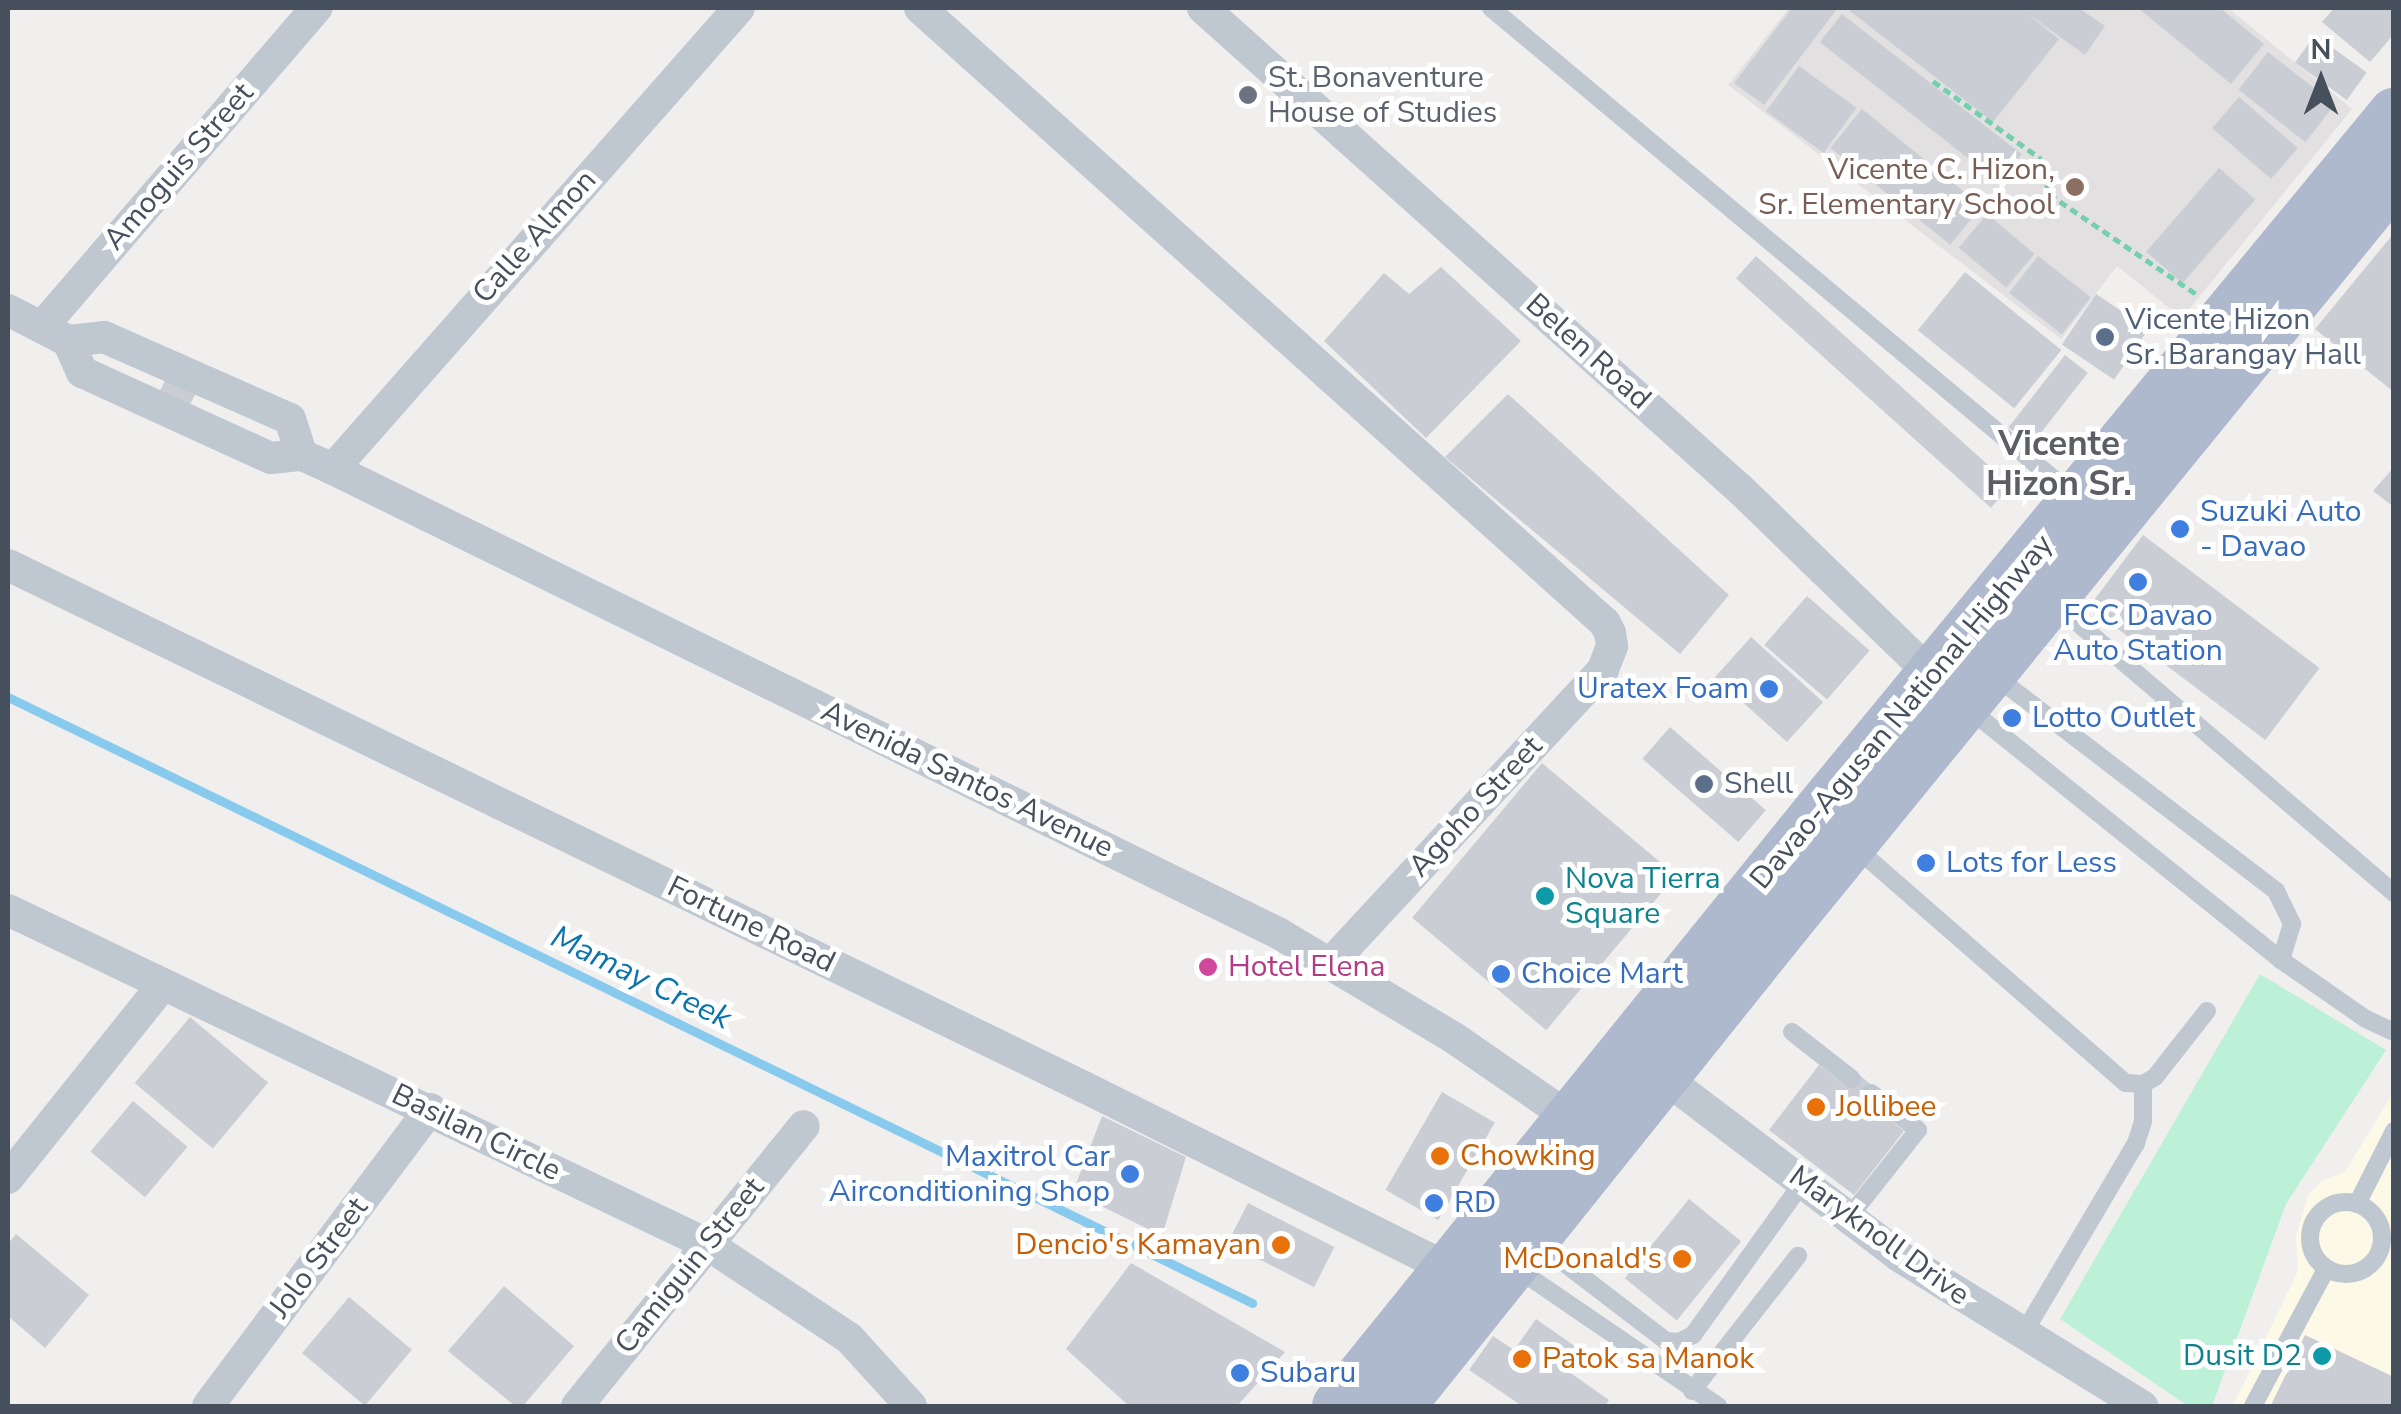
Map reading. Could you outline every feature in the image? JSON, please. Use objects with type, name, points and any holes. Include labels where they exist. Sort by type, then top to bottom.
[{"type":"main road","name":"Davao-Agusan National Highway","points":[[2035,586],[2078,499],[2394,114]]},
{"type":"main road","name":"Davao-Agusan National Highway","points":[[1769,908],[1851,844],[2035,586],[2391,185]]},
{"type":"main road","name":"Davao-Agusan National Highway","points":[[1399,1406],[1493,1258],[1590,1133],[1769,908],[1962,684]]},
{"type":"main road","name":"Davao-Agusan National Highway","points":[[1342,1405],[1493,1258]]},
{"type":"street","name":"Amoguis Street","points":[[55,333],[316,8]]},
{"type":"street","name":"Calle Almon","points":[[333,469],[740,8]]},
{"type":"street","name":"Agoho Street","points":[[920,8],[1604,623],[1612,646],[1603,670],[1331,962]]},
{"type":"street","name":"Belen Road","points":[[1204,8],[1962,684]]},
{"type":"street","name":"Avenida Santos Avenue","points":[[8,310],[55,333],[82,372],[271,458],[302,455],[333,469],[1331,962],[1454,1038],[1590,1133]]},
{"type":"street","name":"Fortune Road","points":[[8,564],[1084,1087],[1493,1258]]},
{"type":"street","name":"Basilan Circle","points":[[8,910],[707,1244],[849,1338],[910,1406]]},
{"type":"street","points":[[8,1178],[162,986]]},
{"type":"street","name":"Maryknoll Drive","points":[[1646,1064],[1849,1217],[2022,1336],[2142,1406]]},
{"type":"street","name":"Jolo Street","points":[[208,1406],[430,1110]]},
{"type":"street","name":"Camiguin Street","points":[[577,1406],[804,1126]]},
{"type":"lane","points":[[1491,8],[2078,499]]},
{"type":"lane","points":[[2035,586],[2394,893]]},
{"type":"lane","points":[[1962,684],[2281,960],[2366,1019],[2394,1032]]},
{"type":"lane","points":[[1962,684],[2276,890],[2292,924],[2291,941],[2281,960]]},
{"type":"lane","points":[[1851,844],[2114,1076],[2143,1084],[2155,1076],[2208,1011]]},
{"type":"lane","points":[[1792,1032],[1852,1079]]},
{"type":"lane","points":[[2022,1336],[2136,1143],[2143,1121],[2143,1084]]},
{"type":"lane","points":[[1849,1217],[1918,1130],[1871,1093]]},
{"type":"lane","points":[[2356,1204],[2394,1132]]},
{"type":"lane","points":[[1493,1258],[1666,1341],[1679,1342],[1693,1334],[1803,1182]]},
{"type":"lane","points":[[2334,1204],[2356,1204],[2379,1226],[2379,1253],[2358,1272],[2326,1269],[2309,1240],[2316,1218],[2334,1204]]},
{"type":"lane","points":[[1692,1391],[1798,1256]]},
{"type":"lane","points":[[1493,1258],[1718,1406]]},
{"type":"lane","points":[[2253,1406],[2326,1269]]},
{"type":"path","points":[[1933,81],[2041,160],[2048,194],[2229,316]]},
{"type":"shaded area","name":"Vicente C. Hizon, Sr. Elementary School","points":[[1789,8],[2228,8],[2352,109],[2182,318],[2117,266],[2061,339],[1728,85]]},
{"type":"shaded area","points":[[2393,1093],[2393,1406],[2233,1406],[2298,1271],[2296,1236],[2308,1195],[2322,1181],[2345,1172]]},
{"type":"green space","points":[[2260,974],[2386,1050],[2286,1204],[2212,1406],[2188,1406],[2060,1319]]},
{"type":"building","points":[[1792,8],[1837,9],[1764,105],[1734,83]]},
{"type":"building","points":[[2079,8],[2105,26],[2085,55],[2024,11],[2059,39],[1993,122],[1850,11]]},
{"type":"building","points":[[2138,8],[2220,8],[2264,44],[2231,84]]},
{"type":"building","points":[[2334,8],[2394,8],[2394,34],[2370,62],[2322,22]]},
{"type":"building","points":[[1842,14],[2022,154],[2000,183],[1820,42]]},
{"type":"building","points":[[2315,35],[2367,73],[2347,100],[2295,63]]},
{"type":"building","points":[[2268,52],[2335,104],[2305,142],[2238,90]]},
{"type":"building","points":[[1799,66],[1856,108],[1824,153],[1766,111]]},
{"type":"building","points":[[2239,97],[2298,148],[2271,179],[2212,128]]},
{"type":"building","points":[[1862,109],[1982,206],[1950,245],[1831,148]]},
{"type":"building","points":[[2219,168],[2255,199],[2182,283],[2146,252]]},
{"type":"building","points":[[1987,214],[2034,254],[2006,288],[1959,248]]},
{"type":"building","points":[[2394,233],[2394,392],[2315,329]]},
{"type":"building","points":[[1756,256],[2011,486],[1991,508],[1736,278]]},
{"type":"building","points":[[2038,256],[2091,297],[2062,334],[2009,293]]},
{"type":"building","points":[[1441,267],[1521,341],[1426,438],[1324,341],[1384,273],[1409,294]]},
{"type":"building","points":[[1965,272],[2061,350],[2014,408],[1918,330]]},
{"type":"building","name":"Vicente Hizon Sr. Barangay Hall","points":[[2096,294],[2148,329],[2114,380],[2062,345]]},
{"type":"building","points":[[2065,355],[2088,373],[2031,445],[2008,427]]},
{"type":"building","points":[[167,377],[196,392],[188,408],[159,393]]},
{"type":"building","points":[[1508,394],[1729,595],[1680,654],[1445,457]]},
{"type":"building","points":[[2394,467],[2394,507],[2373,491]]},
{"type":"building","points":[[2143,535],[2319,668],[2265,740],[2089,607]]},
{"type":"building","points":[[1807,596],[1870,650],[1827,700],[1764,645]]},
{"type":"building","name":"Uratex Foam","points":[[1751,637],[1823,702],[1787,742],[1715,677]]},
{"type":"building","name":"Shell","points":[[1670,727],[1766,810],[1738,842],[1642,759]]},
{"type":"building","name":"Nova Tierra Square","points":[[1542,763],[1676,875],[1546,1030],[1412,918]]},
{"type":"building","points":[[190,1017],[268,1083],[213,1148],[135,1083]]},
{"type":"building","points":[[1819,1065],[1846,1086],[1857,1073],[1875,1088],[1865,1100],[1904,1131],[1854,1195],[1769,1130]]},
{"type":"building","name":"Chowking","points":[[1442,1092],[1495,1122],[1438,1220],[1386,1190]]},
{"type":"building","points":[[133,1101],[187,1147],[145,1197],[91,1152]]},
{"type":"building","name":"Maxitrol Car Airconditioning Shop","points":[[1102,1116],[1186,1157],[1162,1236],[1073,1192]]},
{"type":"building","name":"McDonald's","points":[[1689,1199],[1741,1241],[1677,1320],[1625,1278]]},
{"type":"building","name":"Dencio's Kamayan","points":[[1248,1203],[1334,1247],[1314,1287],[1228,1243]]},
{"type":"building","points":[[16,1234],[89,1295],[45,1348],[8,1316],[8,1244]]},
{"type":"building","points":[[1131,1263],[1285,1352],[1237,1406],[1129,1406],[1066,1349]]},
{"type":"building","points":[[504,1286],[574,1346],[523,1406],[515,1406],[448,1351]]},
{"type":"building","points":[[349,1297],[412,1350],[365,1406],[302,1353]]},
{"type":"building","name":"Patok sa Manok","points":[[1536,1319],[1576,1347],[1562,1367],[1609,1400],[1605,1406],[1522,1406],[1469,1370],[1493,1336],[1514,1350]]},
{"type":"building","name":"Dusit D2","points":[[2305,1335],[2394,1377],[2394,1406],[2271,1405]]},
{"type":"waterway","name":"Mamay Creek","points":[[8,697],[1252,1303]]},
{"type":"place","name":"St. Bonaventure House of Studies","points":[[1248,95]]},
{"type":"place","name":"Vicente C. Hizon, Sr. Elementary School","points":[[2075,187]]},
{"type":"place","name":"Vicente Hizon Sr. Barangay Hall","points":[[2105,337]]},
{"type":"place","name":"Suzuki Auto - Davao","points":[[2180,529]]},
{"type":"place","name":"FCC Davao Auto Station","points":[[2138,582]]},
{"type":"place","name":"Uratex Foam","points":[[1769,689]]},
{"type":"place","name":"Lotto Outlet","points":[[2012,718]]},
{"type":"place","name":"Shell","points":[[1704,784]]},
{"type":"place","name":"Lots for Less","points":[[1926,863]]},
{"type":"place","name":"Nova Tierra Square","points":[[1545,896]]},
{"type":"place","name":"Hotel Elena","points":[[1208,967]]},
{"type":"place","name":"Choice Mart","points":[[1501,974]]},
{"type":"place","name":"Jollibee","points":[[1816,1107]]},
{"type":"place","name":"Chowking","points":[[1440,1156]]},
{"type":"place","name":"Maxitrol Car Airconditioning Shop","points":[[1130,1174]]},
{"type":"place","name":"RD","points":[[1434,1203]]},
{"type":"place","name":"Dencio's Kamayan","points":[[1281,1245]]},
{"type":"place","name":"McDonald's","points":[[1682,1259]]},
{"type":"place","name":"Dusit D2","points":[[2322,1356]]},
{"type":"place","name":"Patok sa Manok","points":[[1522,1359]]},
{"type":"place","name":"Subaru","points":[[1240,1373]]},
{"type":"district","name":"Vicente Hizon Sr.","points":[[2059,464]]}]
